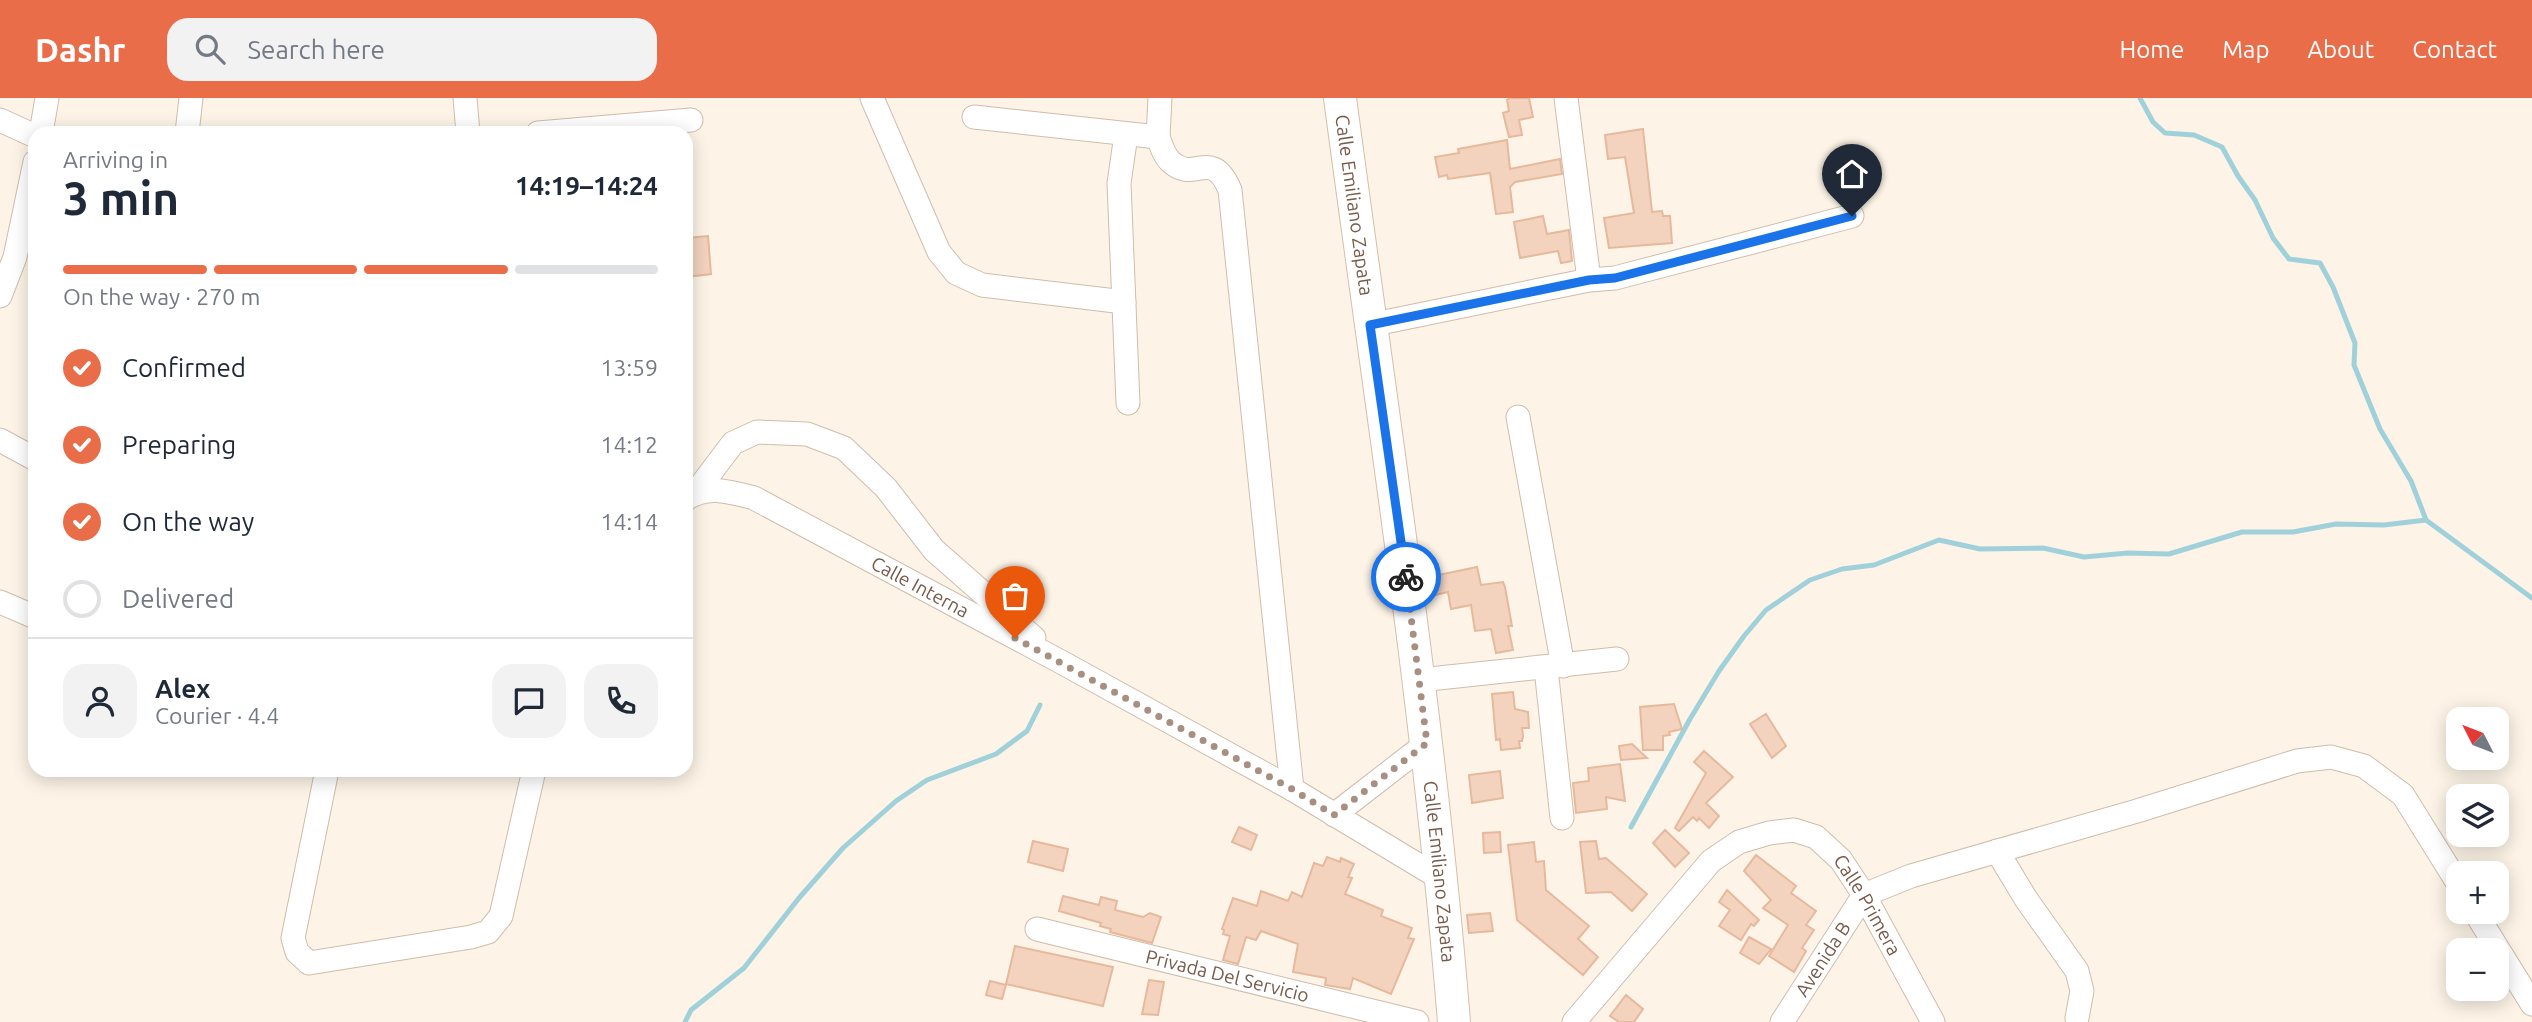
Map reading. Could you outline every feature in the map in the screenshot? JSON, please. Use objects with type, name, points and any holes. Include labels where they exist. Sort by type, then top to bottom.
[{"type":"main road","name":"Calle Emiliano Zapata","points":[[1340,98],[1420,680],[1443,880],[1454,1022]]},
{"type":"street","points":[[42,126],[47,98]]},
{"type":"street","points":[[188,126],[191,98]]},
{"type":"street","points":[[465,98],[467,126]]},
{"type":"street","points":[[872,98],[939,252],[956,273],[982,285],[1124,302]]},
{"type":"street","points":[[1160,98],[1158,137],[1168,160],[1187,170],[1206,166],[1218,170],[1230,190],[1292,789]]},
{"type":"street","points":[[1566,98],[1589,280]]},
{"type":"street","points":[[974,117],[1158,137]]},
{"type":"street","points":[[0,120],[28,133]]},
{"type":"street","points":[[620,126],[691,120]]},
{"type":"street","points":[[1126,135],[1119,183],[1128,403]]},
{"type":"street","points":[[2,286],[15,257],[28,195]]},
{"type":"street","points":[[1370,325],[1589,280],[1615,278],[1852,216]]},
{"type":"street","points":[[1518,417],[1555,667],[1562,818]]},
{"type":"street","points":[[693,493],[733,443],[757,432],[807,435],[844,448],[886,488],[934,550],[1063,663]]},
{"type":"street","points":[[0,440],[28,455]]},
{"type":"street","name":"Calle Interna","points":[[693,496],[721,489],[754,498],[1292,789],[1443,880]]},
{"type":"street","points":[[0,602],[28,614]]},
{"type":"street","points":[[1420,680],[1617,659]]},
{"type":"street","points":[[1334,815],[1427,743]]},
{"type":"street","points":[[1864,895],[1911,876],[2297,761],[2331,757],[2364,766],[2403,795],[2446,864]]},
{"type":"street","points":[[326,777],[293,938],[297,951],[309,963],[488,932],[501,916],[532,777]]},
{"type":"street","name":"Calle Primera","points":[[1574,1022],[1710,861],[1739,842],[1769,833],[1794,830],[1816,837],[1842,860],[1933,1022]]},
{"type":"street","points":[[1997,851],[2026,899],[2077,971],[2082,991],[2077,1018]]},
{"type":"street","name":"Avenida B","points":[[1782,1022],[1864,895]]},
{"type":"street","points":[[2482,924],[2532,1004]]},
{"type":"street","name":"Privada Del Servicio","points":[[1037,929],[1417,1022]]},
{"type":"building","points":[[1529,98],[1533,117],[1519,120],[1522,135],[1509,137],[1503,113],[1509,111],[1507,100]]},
{"type":"building","points":[[1643,129],[1652,212],[1662,211],[1663,216],[1670,216],[1672,243],[1609,248],[1604,218],[1634,213],[1625,157],[1608,159],[1605,135]]},
{"type":"building","points":[[1507,140],[1510,169],[1560,159],[1562,174],[1515,182],[1510,187],[1513,212],[1496,214],[1490,173],[1448,179],[1447,175],[1439,177],[1435,157],[1459,153],[1458,149]]},
{"type":"building","points":[[1543,216],[1547,234],[1569,230],[1572,261],[1561,263],[1558,251],[1520,258],[1514,222]]},
{"type":"building","points":[[708,236],[711,274],[693,276],[693,237]]},
{"type":"building","points":[[1477,567],[1481,585],[1503,582],[1512,626],[1508,626],[1513,650],[1496,653],[1491,629],[1475,631],[1471,605],[1451,609],[1448,592],[1431,596],[1429,577]]},
{"type":"building","points":[[1513,692],[1515,709],[1528,712],[1529,728],[1522,728],[1520,748],[1501,750],[1500,739],[1496,740],[1492,694]]},
{"type":"building","points":[[1674,704],[1682,729],[1663,736],[1663,750],[1643,750],[1640,707]]},
{"type":"building","points":[[1766,714],[1786,746],[1772,758],[1750,724]]},
{"type":"building","points":[[1632,744],[1647,758],[1621,760],[1619,746]]},
{"type":"building","points":[[1704,751],[1733,777],[1706,803],[1719,816],[1709,828],[1699,818],[1697,821],[1693,817],[1679,831],[1675,828],[1706,773],[1694,762]]},
{"type":"building","points":[[1620,764],[1625,801],[1606,797],[1607,809],[1576,813],[1573,783],[1589,781],[1588,768]]},
{"type":"building","points":[[1500,771],[1503,798],[1472,803],[1469,775]]},
{"type":"building","points":[[1239,827],[1257,835],[1251,850],[1232,842]]},
{"type":"building","points":[[1665,830],[1689,853],[1675,867],[1653,843]]},
{"type":"building","points":[[1500,832],[1501,852],[1484,853],[1483,833]]},
{"type":"building","points":[[1033,841],[1068,849],[1063,871],[1028,862]]},
{"type":"building","points":[[1596,841],[1599,859],[1606,858],[1647,894],[1632,911],[1611,892],[1586,893],[1580,842]]},
{"type":"building","points":[[1534,842],[1536,862],[1544,861],[1546,890],[1589,926],[1578,939],[1598,957],[1583,975],[1517,920],[1508,845]]},
{"type":"building","points":[[1756,855],[1796,886],[1791,893],[1816,911],[1806,925],[1814,930],[1802,948],[1806,951],[1794,972],[1769,956],[1788,925],[1763,908],[1771,900],[1744,871]]},
{"type":"building","points":[[1327,857],[1340,862],[1341,858],[1354,864],[1348,877],[1352,878],[1345,894],[1383,910],[1381,916],[1412,928],[1408,938],[1414,939],[1391,994],[1353,978],[1350,989],[1325,985],[1326,978],[1293,972],[1298,944],[1261,931],[1256,940],[1246,937],[1238,964],[1223,960],[1230,936],[1223,934],[1222,929],[1233,898],[1257,906],[1261,891],[1288,901],[1292,892],[1302,897],[1314,863],[1323,866]]},
{"type":"building","points":[[1727,890],[1759,920],[1754,926],[1751,924],[1741,940],[1719,926],[1730,910],[1719,902]]},
{"type":"building","points":[[1063,896],[1099,905],[1101,897],[1117,901],[1115,910],[1143,917],[1150,913],[1161,917],[1152,943],[1110,932],[1111,929],[1100,926],[1101,923],[1059,911]]},
{"type":"building","points":[[1490,913],[1493,931],[1469,933],[1467,915]]},
{"type":"building","points":[[1749,937],[1771,949],[1759,964],[1740,953]]},
{"type":"building","points":[[1015,946],[1113,967],[1103,1006],[1006,984]]},
{"type":"building","points":[[1149,980],[1164,982],[1158,1015],[1142,1014]]},
{"type":"building","points":[[990,981],[1006,985],[1002,999],[986,995]]},
{"type":"building","points":[[1626,995],[1643,1009],[1634,1022],[1619,1022],[1610,1016]]},
{"type":"waterway","points":[[2140,98],[2153,122],[2165,133],[2194,135],[2222,147],[2255,200],[2273,238],[2289,259],[2320,263],[2333,287],[2355,343],[2354,365],[2380,429],[2411,481],[2426,520],[2532,598]]},
{"type":"waterway","points":[[1631,827],[1690,719],[1744,636],[1766,610],[1810,580],[1842,569],[1874,565],[1939,540],[1980,549],[2043,548],[2084,557],[2128,553],[2169,554],[2242,532],[2293,532],[2336,524],[2384,525],[2426,520]]},
{"type":"waterway","points":[[685,1022],[691,1010],[744,968],[799,898],[843,848],[896,801],[927,780],[996,754],[1027,731],[1040,705]]},
{"type":"way so far","points":[[1015,638],[1292,789],[1334,815],[1427,743],[1406,577]]},
{"type":"route","points":[[1406,577],[1370,325],[1589,280],[1615,278],[1852,216]]}]
